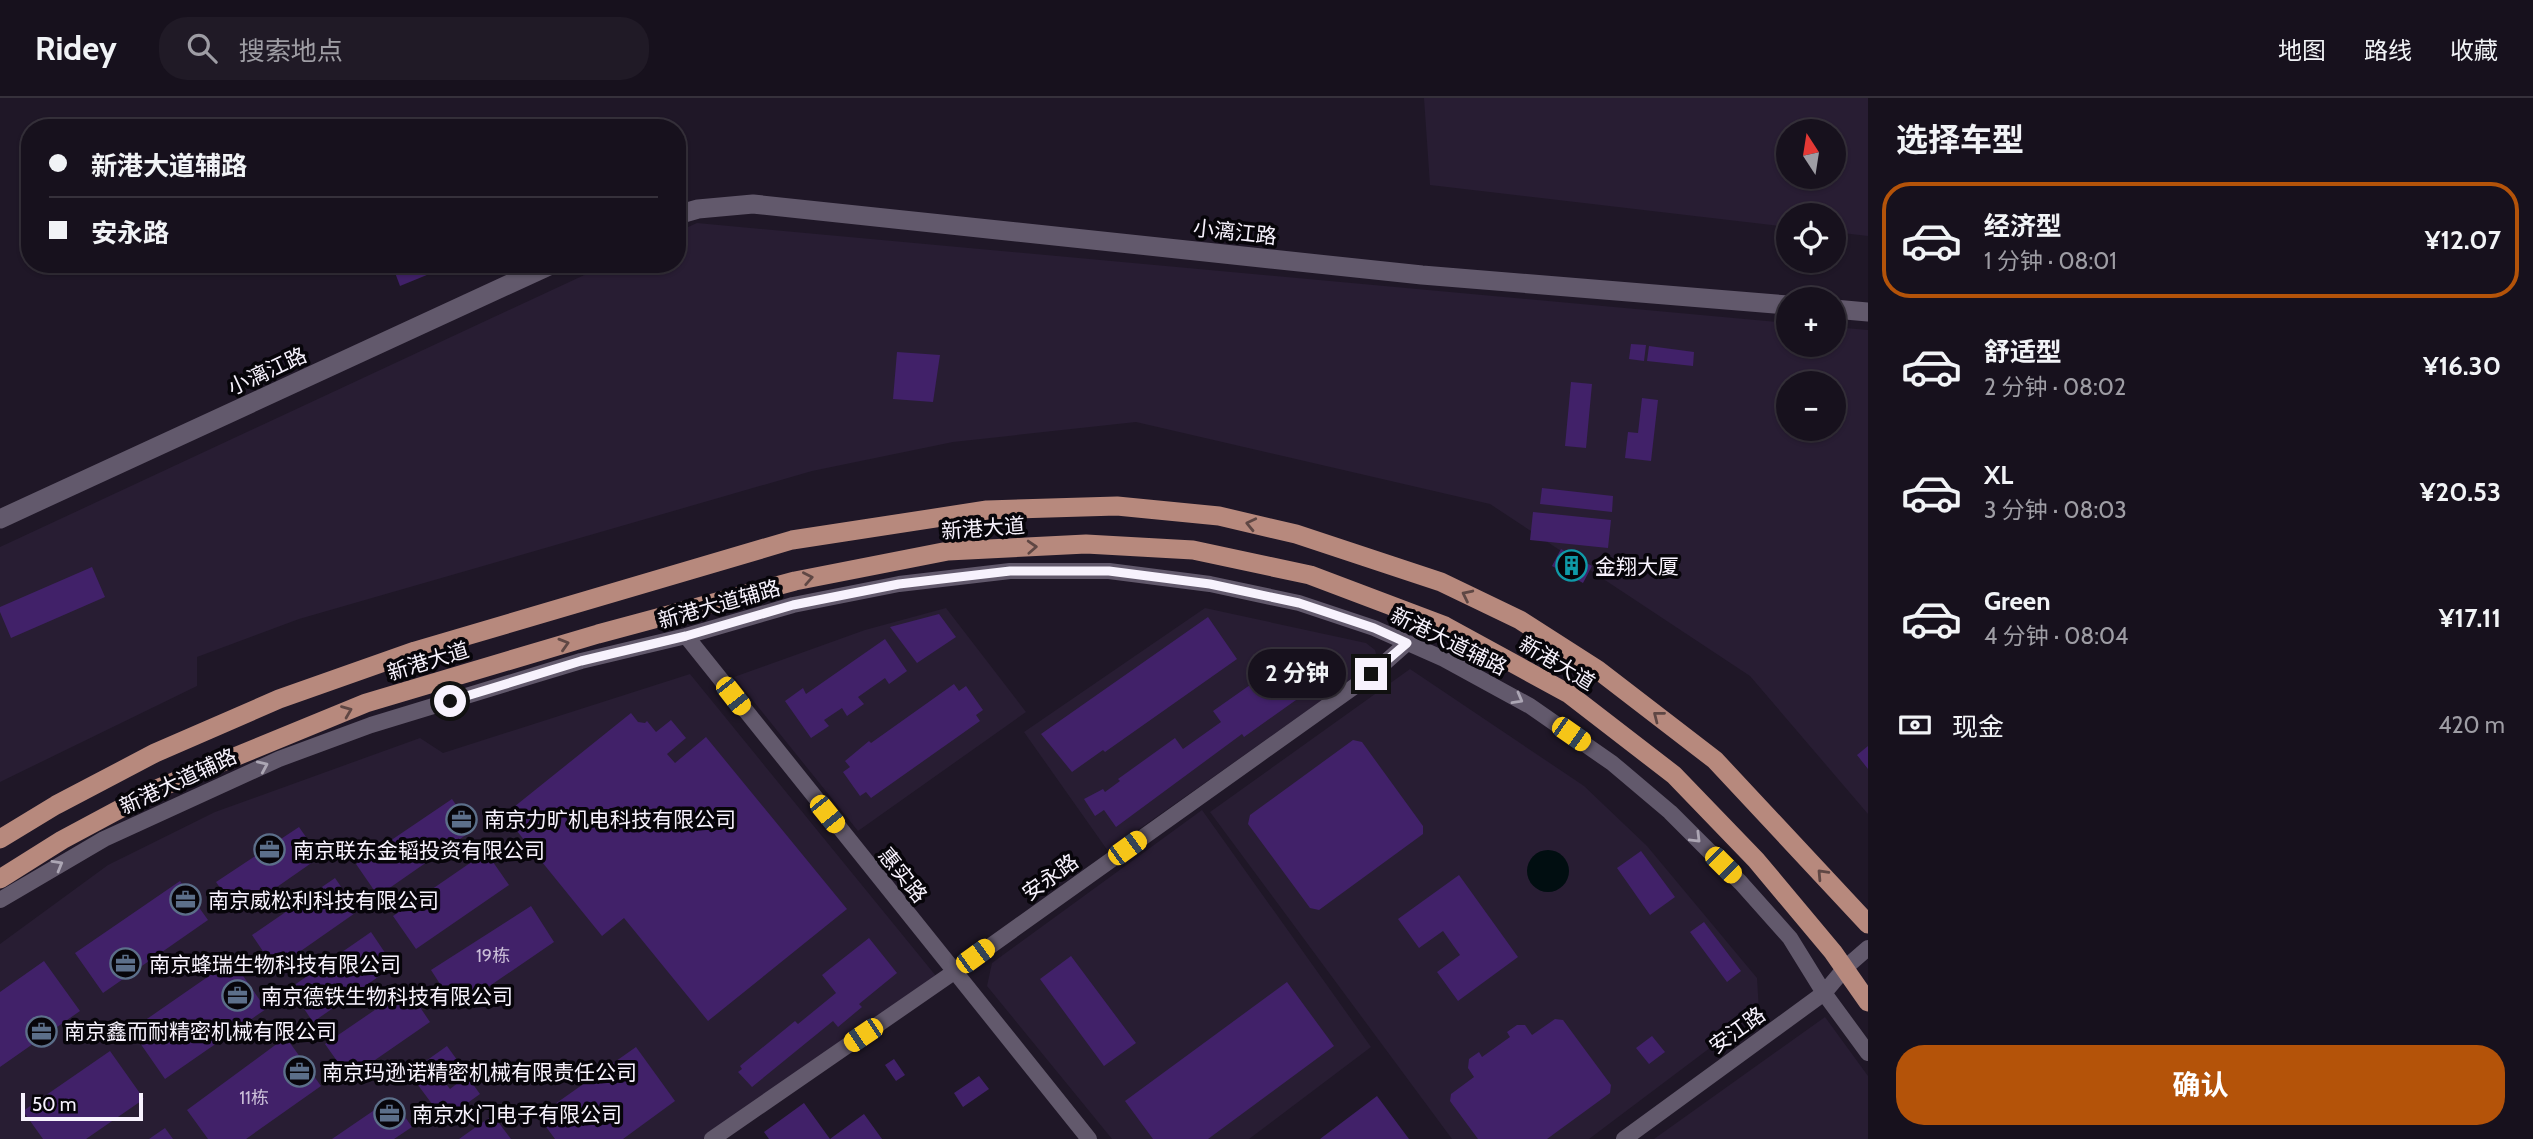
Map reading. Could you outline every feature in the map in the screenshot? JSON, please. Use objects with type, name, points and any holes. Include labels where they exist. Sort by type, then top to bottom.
[{"type":"main road","name":"新港大道","points":[[0,839],[56,805],[155,753],[279,699],[415,652],[792,540],[987,510],[1117,506],[1219,516],[1296,534],[1441,582],[1520,620],[1598,670],[1715,760],[1868,924]]},
{"type":"main road","name":"新港大道","points":[[0,880],[62,840],[159,788],[366,703],[598,634],[795,581],[948,551],[1086,544],[1193,550],[1310,575],[1445,626],[1569,694],[1674,775],[1756,860],[1845,968],[1868,1002]]},
{"type":"street","name":"小漓江路","points":[[686,212],[753,204],[1422,275],[1776,304]]},
{"type":"street","name":"小漓江路","points":[[0,519],[533,273]]},
{"type":"street","points":[[1846,310],[1868,312]]},
{"type":"street","name":"新港大道辅路","points":[[0,900],[104,839],[279,759],[371,725],[581,661],[686,636],[793,605],[899,584],[1010,571],[1097,571],[1210,584],[1299,603],[1374,628],[1444,659],[1530,705],[1612,763],[1670,812],[1741,883],[1790,938],[1824,993],[1868,1053]]},
{"type":"street","name":"惠实路","points":[[686,636],[1089,1139]]},
{"type":"street","name":"安永路","points":[[712,1139],[954,972],[1371,674],[1407,643]]},
{"type":"street","name":"安江路","points":[[1624,1139],[1824,993],[1845,968],[1868,948]]},
{"type":"shaded area","points":[[1424,98],[1868,98],[1868,236],[1846,233],[1846,203],[1776,203],[1776,226],[1430,185]]},
{"type":"shaded area","points":[[697,223],[1776,322],[1776,357],[1846,357],[1846,328],[1868,330],[1868,814],[1750,676],[1490,504],[1136,422],[953,442],[812,471],[299,619],[197,657],[197,686],[0,782],[0,547],[589,273],[686,273],[686,228]]},
{"type":"shaded area","points":[[946,608],[1026,712],[858,831],[734,677],[865,630]]},
{"type":"shaded area","points":[[1205,608],[1366,643],[1375,650],[1378,661],[1108,851],[1024,732]]},
{"type":"shaded area","points":[[1410,669],[1584,786],[1647,846],[1757,978],[1759,1011],[1589,1139],[1452,1139],[1210,812]]},
{"type":"shaded area","points":[[690,674],[936,976],[703,1139],[0,1139],[0,944],[108,865],[215,812],[420,738],[443,753]]},
{"type":"shaded area","points":[[1202,810],[1371,1047],[1249,1139],[1112,1139],[987,986],[992,963]]},
{"type":"shaded area","points":[[1548,850],[1563,856],[1569,871],[1563,886],[1548,892],[1533,886],[1527,871],[1533,856]]},
{"type":"shaded area","points":[[1825,1017],[1868,1076],[1868,1139],[1654,1139]]},
{"type":"building","points":[[395,273],[432,273],[400,286]]},
{"type":"building","points":[[1631,344],[1646,345],[1644,361],[1629,359]]},
{"type":"building","points":[[1649,346],[1694,352],[1693,366],[1647,361]]},
{"type":"building","points":[[897,352],[940,355],[933,402],[893,399]]},
{"type":"building","points":[[1571,382],[1592,384],[1586,448],[1565,446]]},
{"type":"building","points":[[1642,398],[1658,400],[1651,461],[1625,458],[1628,432],[1638,433]]},
{"type":"building","points":[[1542,488],[1613,496],[1612,512],[1540,504]]},
{"type":"building","points":[[1533,512],[1611,520],[1608,548],[1530,540]]},
{"type":"building","name":"金翔大厦","points":[[1561,549],[1592,566],[1583,583],[1552,566]]},
{"type":"building","points":[[92,567],[105,597],[11,638],[0,607]]},
{"type":"building","points":[[939,614],[956,637],[917,663],[890,627]]},
{"type":"building","points":[[1208,617],[1237,659],[1105,752],[1103,750],[1072,772],[1041,734]]},
{"type":"building","points":[[885,639],[907,671],[889,684],[885,678],[858,697],[864,704],[847,716],[842,708],[824,720],[829,726],[811,738],[785,701],[803,688],[806,694]]},
{"type":"building","points":[[1304,647],[1314,661],[1324,653],[1329,660],[1326,662],[1334,673],[1244,737],[1242,734],[1116,827],[1104,810],[1095,816],[1084,799],[1103,789],[1105,792],[1120,781],[1118,779],[1175,738],[1183,749],[1221,722],[1213,711]]},
{"type":"building","points":[[954,684],[959,691],[966,686],[983,710],[976,715],[980,721],[871,798],[866,792],[860,796],[843,772],[850,767],[845,761],[869,741],[871,743]]},
{"type":"building","points":[[631,713],[638,722],[647,721],[656,732],[671,720],[686,738],[667,754],[675,763],[706,737],[847,909],[708,1021],[624,918],[602,936],[504,815]]},
{"type":"building","points":[[1353,740],[1362,742],[1423,826],[1423,834],[1319,910],[1310,908],[1248,824],[1250,815]]},
{"type":"building","points":[[1868,746],[1868,769],[1857,755]]},
{"type":"building","points":[[452,799],[473,830],[378,896],[356,864]]},
{"type":"building","points":[[299,827],[320,857],[238,914],[216,882]]},
{"type":"building","points":[[1641,851],[1675,897],[1650,915],[1617,868]]},
{"type":"building","points":[[486,852],[509,885],[416,949],[393,916]]},
{"type":"building","points":[[1459,875],[1518,957],[1458,1001],[1437,972],[1460,955],[1443,931],[1419,948],[1398,919]]},
{"type":"building","points":[[335,878],[358,911],[275,969],[252,935]]},
{"type":"building","points":[[180,881],[208,920],[103,993],[75,953]]},
{"type":"building","points":[[531,906],[554,942],[456,1009],[431,970]]},
{"type":"building","points":[[1704,922],[1741,971],[1727,982],[1690,932]]},
{"type":"building","points":[[371,932],[394,966],[313,1022],[290,988]]},
{"type":"building","points":[[869,938],[897,973],[859,1004],[862,1007],[838,1027],[833,1021],[752,1087],[738,1072],[742,1069],[740,1066],[795,1021],[798,1024],[836,993],[822,975]]},
{"type":"building","points":[[1071,956],[1136,1043],[1104,1066],[1040,979]]},
{"type":"building","points":[[232,960],[266,1009],[165,1079],[131,1030]]},
{"type":"building","points":[[44,961],[80,1011],[0,1067],[0,992]]},
{"type":"building","points":[[1287,982],[1334,1046],[1208,1139],[1153,1139],[1125,1101]]},
{"type":"building","points":[[407,988],[430,1022],[349,1078],[325,1044]]},
{"type":"building","points":[[1555,1019],[1563,1020],[1611,1085],[1610,1093],[1547,1139],[1478,1139],[1450,1101],[1451,1094],[1474,1077],[1468,1068],[1469,1059],[1479,1052],[1482,1057],[1510,1037],[1507,1032],[1517,1025],[1525,1025],[1532,1035]]},
{"type":"building","points":[[1652,1036],[1665,1052],[1649,1064],[1636,1048]]},
{"type":"building","points":[[278,1043],[290,1043],[321,1086],[246,1139],[208,1139],[187,1110]]},
{"type":"building","points":[[447,1046],[460,1064],[441,1077],[450,1089],[467,1076],[480,1094],[444,1120],[409,1073]]},
{"type":"building","points":[[636,1047],[675,1101],[623,1139],[555,1139],[538,1116]]},
{"type":"building","points":[[110,1051],[144,1099],[86,1139],[43,1139],[23,1111]]},
{"type":"building","points":[[894,1059],[905,1075],[896,1081],[885,1065]]},
{"type":"building","points":[[979,1076],[989,1089],[963,1107],[954,1093]]},
{"type":"building","points":[[1377,1096],[1409,1139],[1320,1139]]},
{"type":"building","points":[[392,1098],[412,1127],[394,1139],[332,1139]]},
{"type":"building","points":[[804,1103],[830,1139],[769,1139],[764,1132]]},
{"type":"building","points":[[864,1114],[882,1139],[830,1139]]},
{"type":"building","points":[[493,1115],[511,1139],[459,1139]]},
{"type":"building","points":[[165,1128],[173,1139],[149,1139]]},
{"type":"place","name":"金翔大厦","points":[[1572,566]]},
{"type":"place","name":"南京力旷机电科技有限公司","points":[[461,819]]},
{"type":"place","name":"南京联东金韬投资有限公司","points":[[270,850]]},
{"type":"place","name":"南京威松利科技有限公司","points":[[185,900]]},
{"type":"place","name":"南京蜂瑞生物科技有限公司","points":[[126,964]]},
{"type":"place","name":"南京德铁生物科技有限公司","points":[[238,996]]},
{"type":"place","name":"南京鑫而耐精密机械有限公司","points":[[41,1031]]},
{"type":"place","name":"南京玛逊诺精密机械有限责任公司","points":[[299,1072]]},
{"type":"place","name":"南京水门电子有限公司","points":[[389,1114]]},
{"type":"route","points":[[450,701],[581,661],[686,636],[793,605],[899,584],[1010,571],[1109,571],[1210,584],[1299,603],[1374,628],[1407,643],[1371,674]]}]
